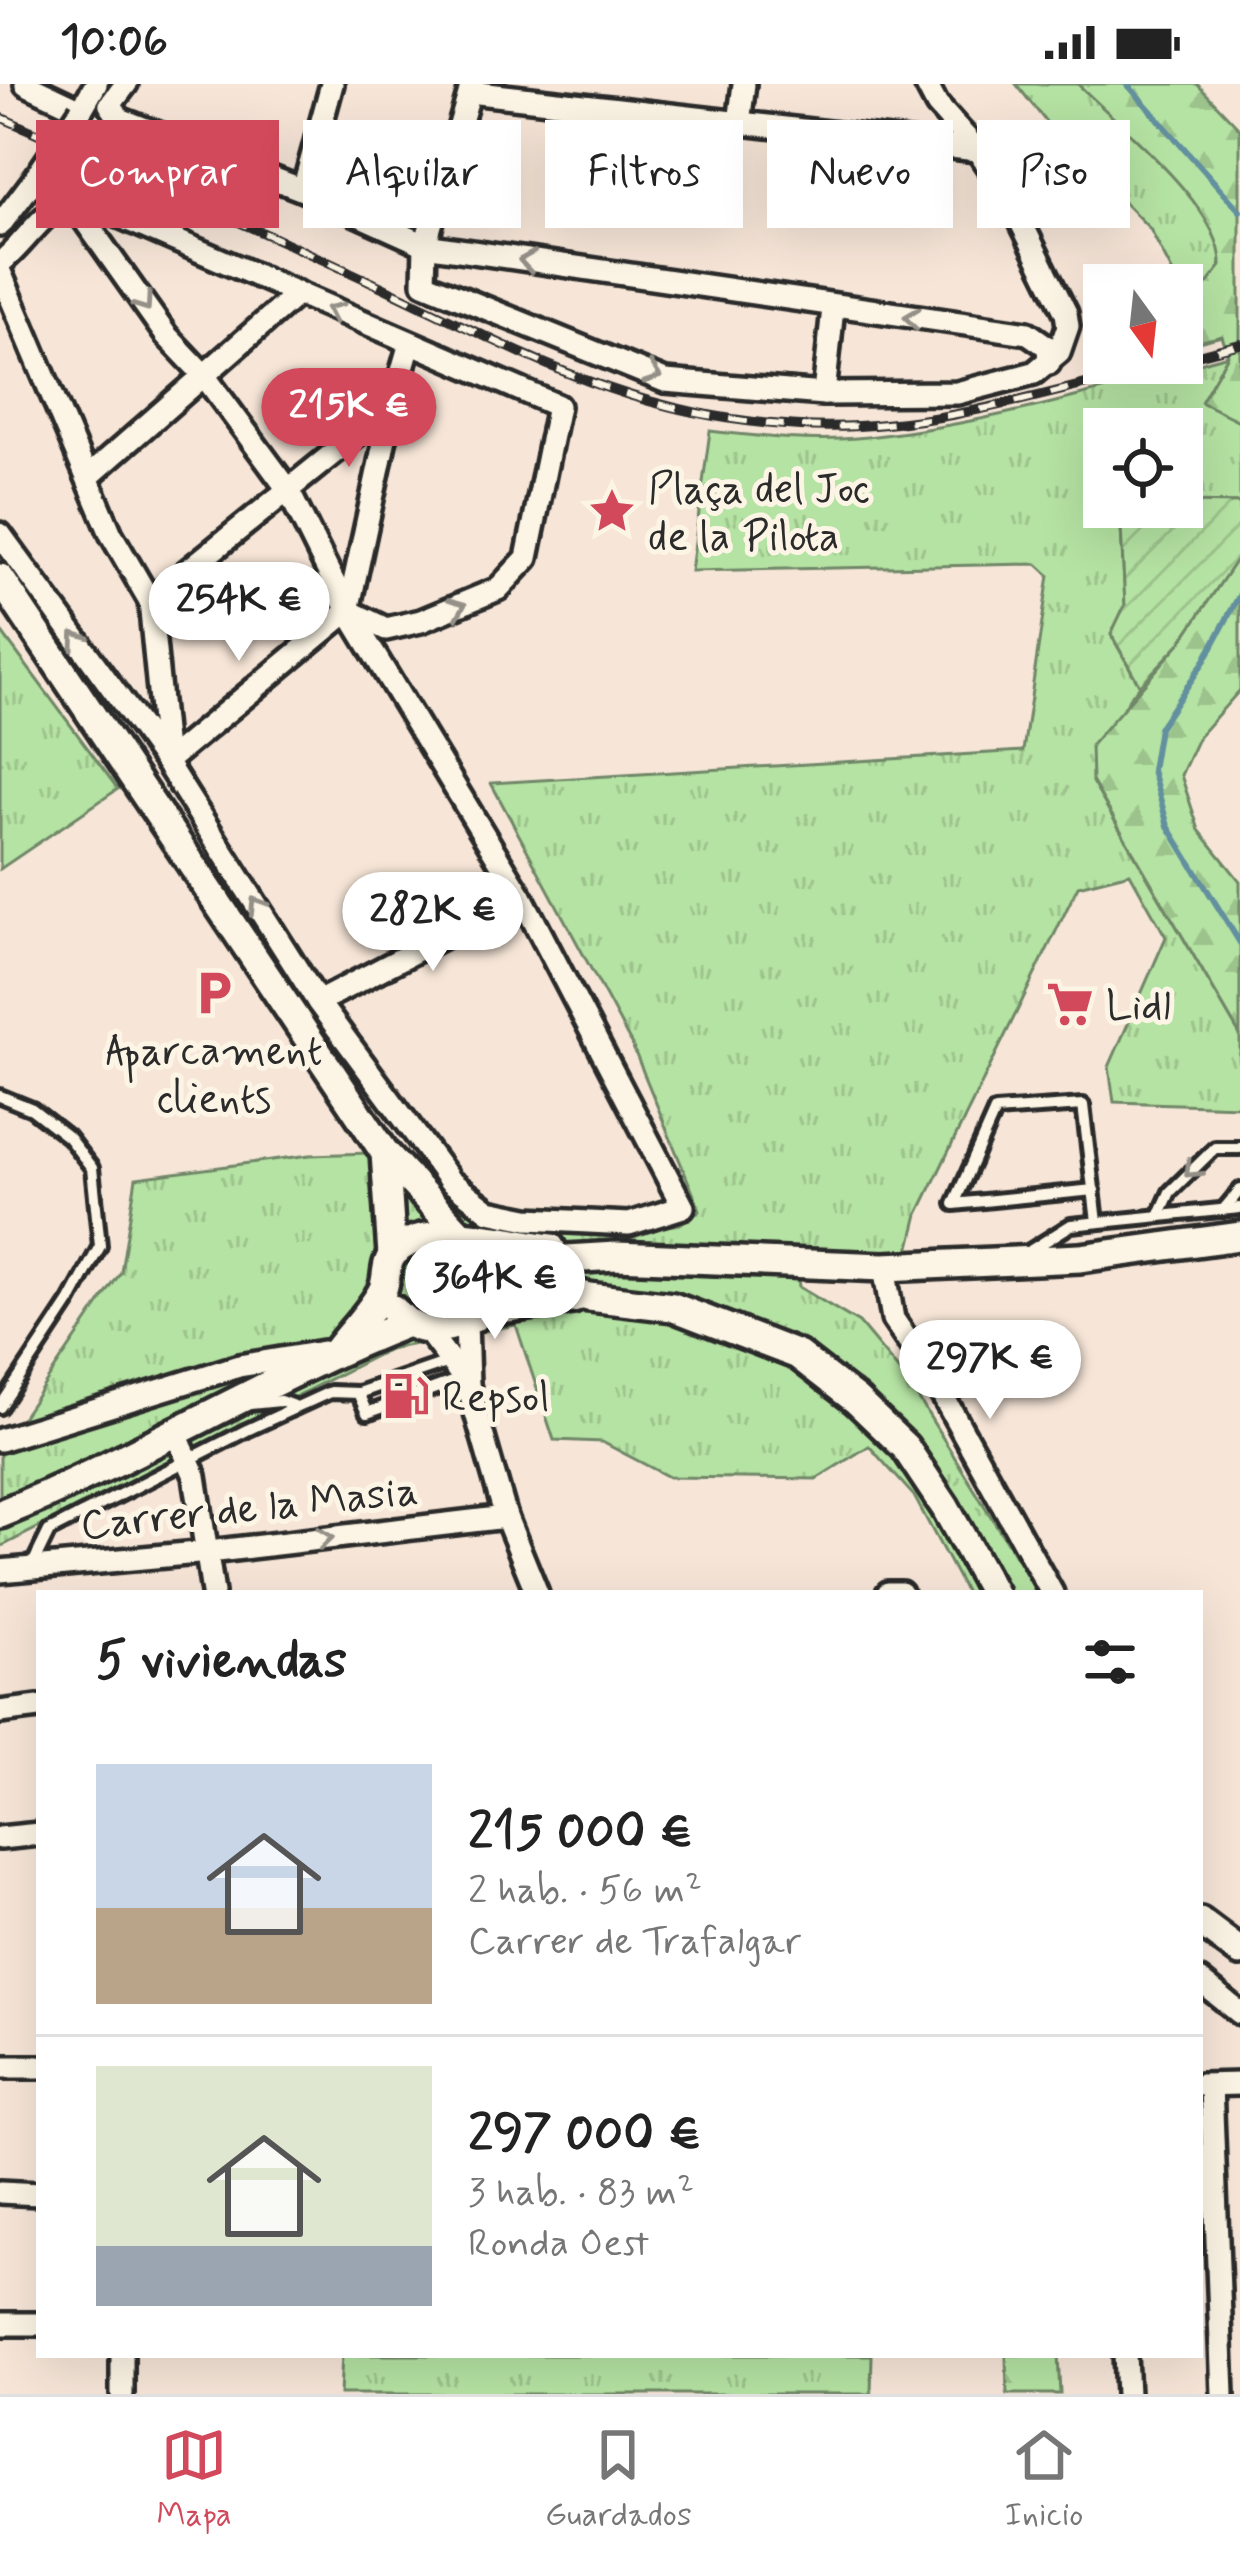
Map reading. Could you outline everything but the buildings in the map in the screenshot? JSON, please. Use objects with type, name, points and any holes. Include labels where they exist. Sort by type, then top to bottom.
[{"type":"street","points":[[26,84],[81,110]]},
{"type":"street","points":[[0,248],[5,220],[96,84]]},
{"type":"street","points":[[126,84],[110,105],[120,119],[303,190]]},
{"type":"street","points":[[322,120],[332,84]]},
{"type":"street","points":[[739,120],[745,84]]},
{"type":"street","points":[[926,84],[956,131],[977,150]]},
{"type":"street","points":[[716,120],[471,88],[425,245],[424,284],[665,381],[824,394],[957,393],[1019,379],[1049,363],[1066,336],[1066,313],[1024,228]]},
{"type":"street","points":[[743,123],[977,151]]},
{"type":"street","points":[[36,227],[0,268],[111,534],[150,601],[171,768],[170,828]]},
{"type":"street","points":[[0,534],[171,768],[318,1002],[450,1181],[490,1211],[528,1219],[628,1224],[682,1207],[521,896],[348,611],[287,488],[203,374],[166,335],[90,228]]},
{"type":"street","points":[[151,228],[558,406],[527,558],[498,589],[421,621],[386,628],[348,611]]},
{"type":"street","points":[[387,228],[425,245],[1028,333],[1048,347],[1049,363]]},
{"type":"street","points":[[1028,333],[1051,312],[1054,288]]},
{"type":"street","points":[[89,476],[298,293]]},
{"type":"street","points":[[824,394],[833,308]]},
{"type":"street","points":[[171,768],[348,611],[410,343]]},
{"type":"street","points":[[150,601],[392,406]]},
{"type":"street","points":[[0,578],[385,1153],[467,1236],[492,1250],[504,1270],[589,1297],[673,1307],[798,1355],[856,1400],[904,1447],[990,1590]]},
{"type":"street","points":[[318,1002],[521,896]]},
{"type":"street","points":[[366,1120],[394,1105]]},
{"type":"street","points":[[385,1153],[392,1255]]},
{"type":"street","points":[[0,1514],[182,1447],[229,1407],[337,1350],[383,1288],[392,1255],[425,1237],[467,1236],[616,1256],[884,1268],[1080,1258],[1240,1236]]},
{"type":"street","points":[[504,1270],[616,1256]]},
{"type":"street","points":[[884,1268],[893,1319],[933,1378],[1050,1590]]},
{"type":"street","points":[[461,1375],[476,1316],[499,1296],[504,1270]]},
{"type":"street","points":[[383,1288],[393,1308],[461,1375],[506,1517],[536,1590]]},
{"type":"street","points":[[0,1440],[239,1366],[337,1350],[416,1326],[589,1297]]},
{"type":"street","points":[[182,1447],[195,1476],[213,1590]]},
{"type":"street","points":[[0,1533],[14,1527],[45,1496]]},
{"type":"street","name":"Carrer de la Masia","points":[[0,1571],[506,1517]]},
{"type":"street","points":[[0,1712],[36,1707]]},
{"type":"street","points":[[0,1838],[36,1834]]},
{"type":"street","points":[[1203,1924],[1240,1952]]},
{"type":"street","points":[[1203,1984],[1240,2012]]},
{"type":"street","points":[[0,2066],[36,2067]]},
{"type":"street","points":[[1223,2394],[1206,2086],[1240,2084]]},
{"type":"street","points":[[0,2192],[36,2194]]},
{"type":"street","points":[[0,2324],[36,2324]]},
{"type":"street","points":[[122,2358],[122,2394]]},
{"type":"street","points":[[1125,2358],[1127,2394]]},
{"type":"lane","points":[[0,1096],[32,1109],[68,1137],[92,1168],[100,1246],[0,1407]]},
{"type":"lane","points":[[1094,1190],[953,1204],[995,1111],[1083,1105],[1094,1190],[1097,1222]]},
{"type":"lane","points":[[1159,1216],[1170,1192],[1215,1148],[1240,1148]]},
{"type":"lane","points":[[1222,1210],[1240,1190]]},
{"type":"lane","points":[[1014,1261],[1071,1225],[1240,1208]]},
{"type":"lane","points":[[330,1391],[337,1350]]},
{"type":"lane","points":[[358,1393],[367,1412],[461,1375]]},
{"type":"lane","points":[[30,1569],[50,1532],[182,1447],[330,1391],[358,1393],[461,1375]]},
{"type":"lane","points":[[229,1407],[280,1401],[297,1407]]},
{"type":"green space","points":[[1016,84],[1078,84],[1116,120],[1045,120]]},
{"type":"green space","points":[[1078,84],[1197,84],[1240,129],[1240,426],[1239,421],[1201,402],[1228,355],[1222,336],[1203,341],[1203,289],[1221,266],[1217,243],[1187,193],[1130,134],[1130,120],[1116,120]]},
{"type":"green space","points":[[1130,133],[1167,169],[1209,222],[1220,246],[1215,277],[1203,289],[1203,264],[1168,264],[1150,229],[1130,208]]},
{"type":"green space","points":[[1228,355],[1240,426],[1240,503],[1203,502],[1203,408],[1083,408],[1083,528],[1121,528],[1125,605],[1111,635],[1140,686],[1129,698],[1092,782],[1240,1035],[1240,1106],[1114,1102],[1109,1067],[1166,937],[1130,873],[1078,886],[918,1214],[909,1251],[795,1250],[799,1287],[859,1323],[909,1383],[1036,1590],[964,1590],[914,1496],[869,1446],[816,1479],[669,1477],[602,1442],[554,1440],[516,1325],[389,1349],[0,1547],[0,1450],[121,1272],[136,1178],[310,1155],[370,1153],[472,1215],[626,1232],[680,1224],[700,1210],[632,1045],[491,783],[1023,751],[1049,575],[1037,564],[691,571],[710,431],[828,439],[959,423],[1122,384],[1203,384],[1203,362]]},
{"type":"green space","points":[[1203,502],[1240,503],[1240,554],[1180,643],[1140,686],[1111,634],[1125,605],[1121,528],[1203,528]]},
{"type":"green space","points":[[1240,554],[1240,690],[1199,736],[1181,775],[1199,830],[1240,881],[1240,1035],[1092,781],[1091,745],[1180,643]]},
{"type":"green space","points":[[0,630],[118,789],[0,869]]},
{"type":"green space","points":[[342,2358],[872,2358],[871,2394],[340,2394]]},
{"type":"green space","points":[[1006,2358],[1058,2358],[1060,2394],[1007,2394]]},
{"type":"waterway","points":[[1127,84],[1240,211]]},
{"type":"waterway","points":[[1240,594],[1205,660],[1159,728],[1152,770],[1168,826],[1240,943]]},
{"type":"railway","points":[[0,117],[575,376],[680,409],[738,420],[847,427],[939,417],[1085,384]]},
{"type":"railway","points":[[1203,354],[1240,344]]},
{"type":"place","name":"Plaça del Joc de la Pilota","points":[[612,511]]},
{"type":"place","name":"Aparcament clients","points":[[214,993]]},
{"type":"place","name":"Lidl","points":[[1070,1004]]},
{"type":"place","name":"Repsol","points":[[406,1396]]}]
